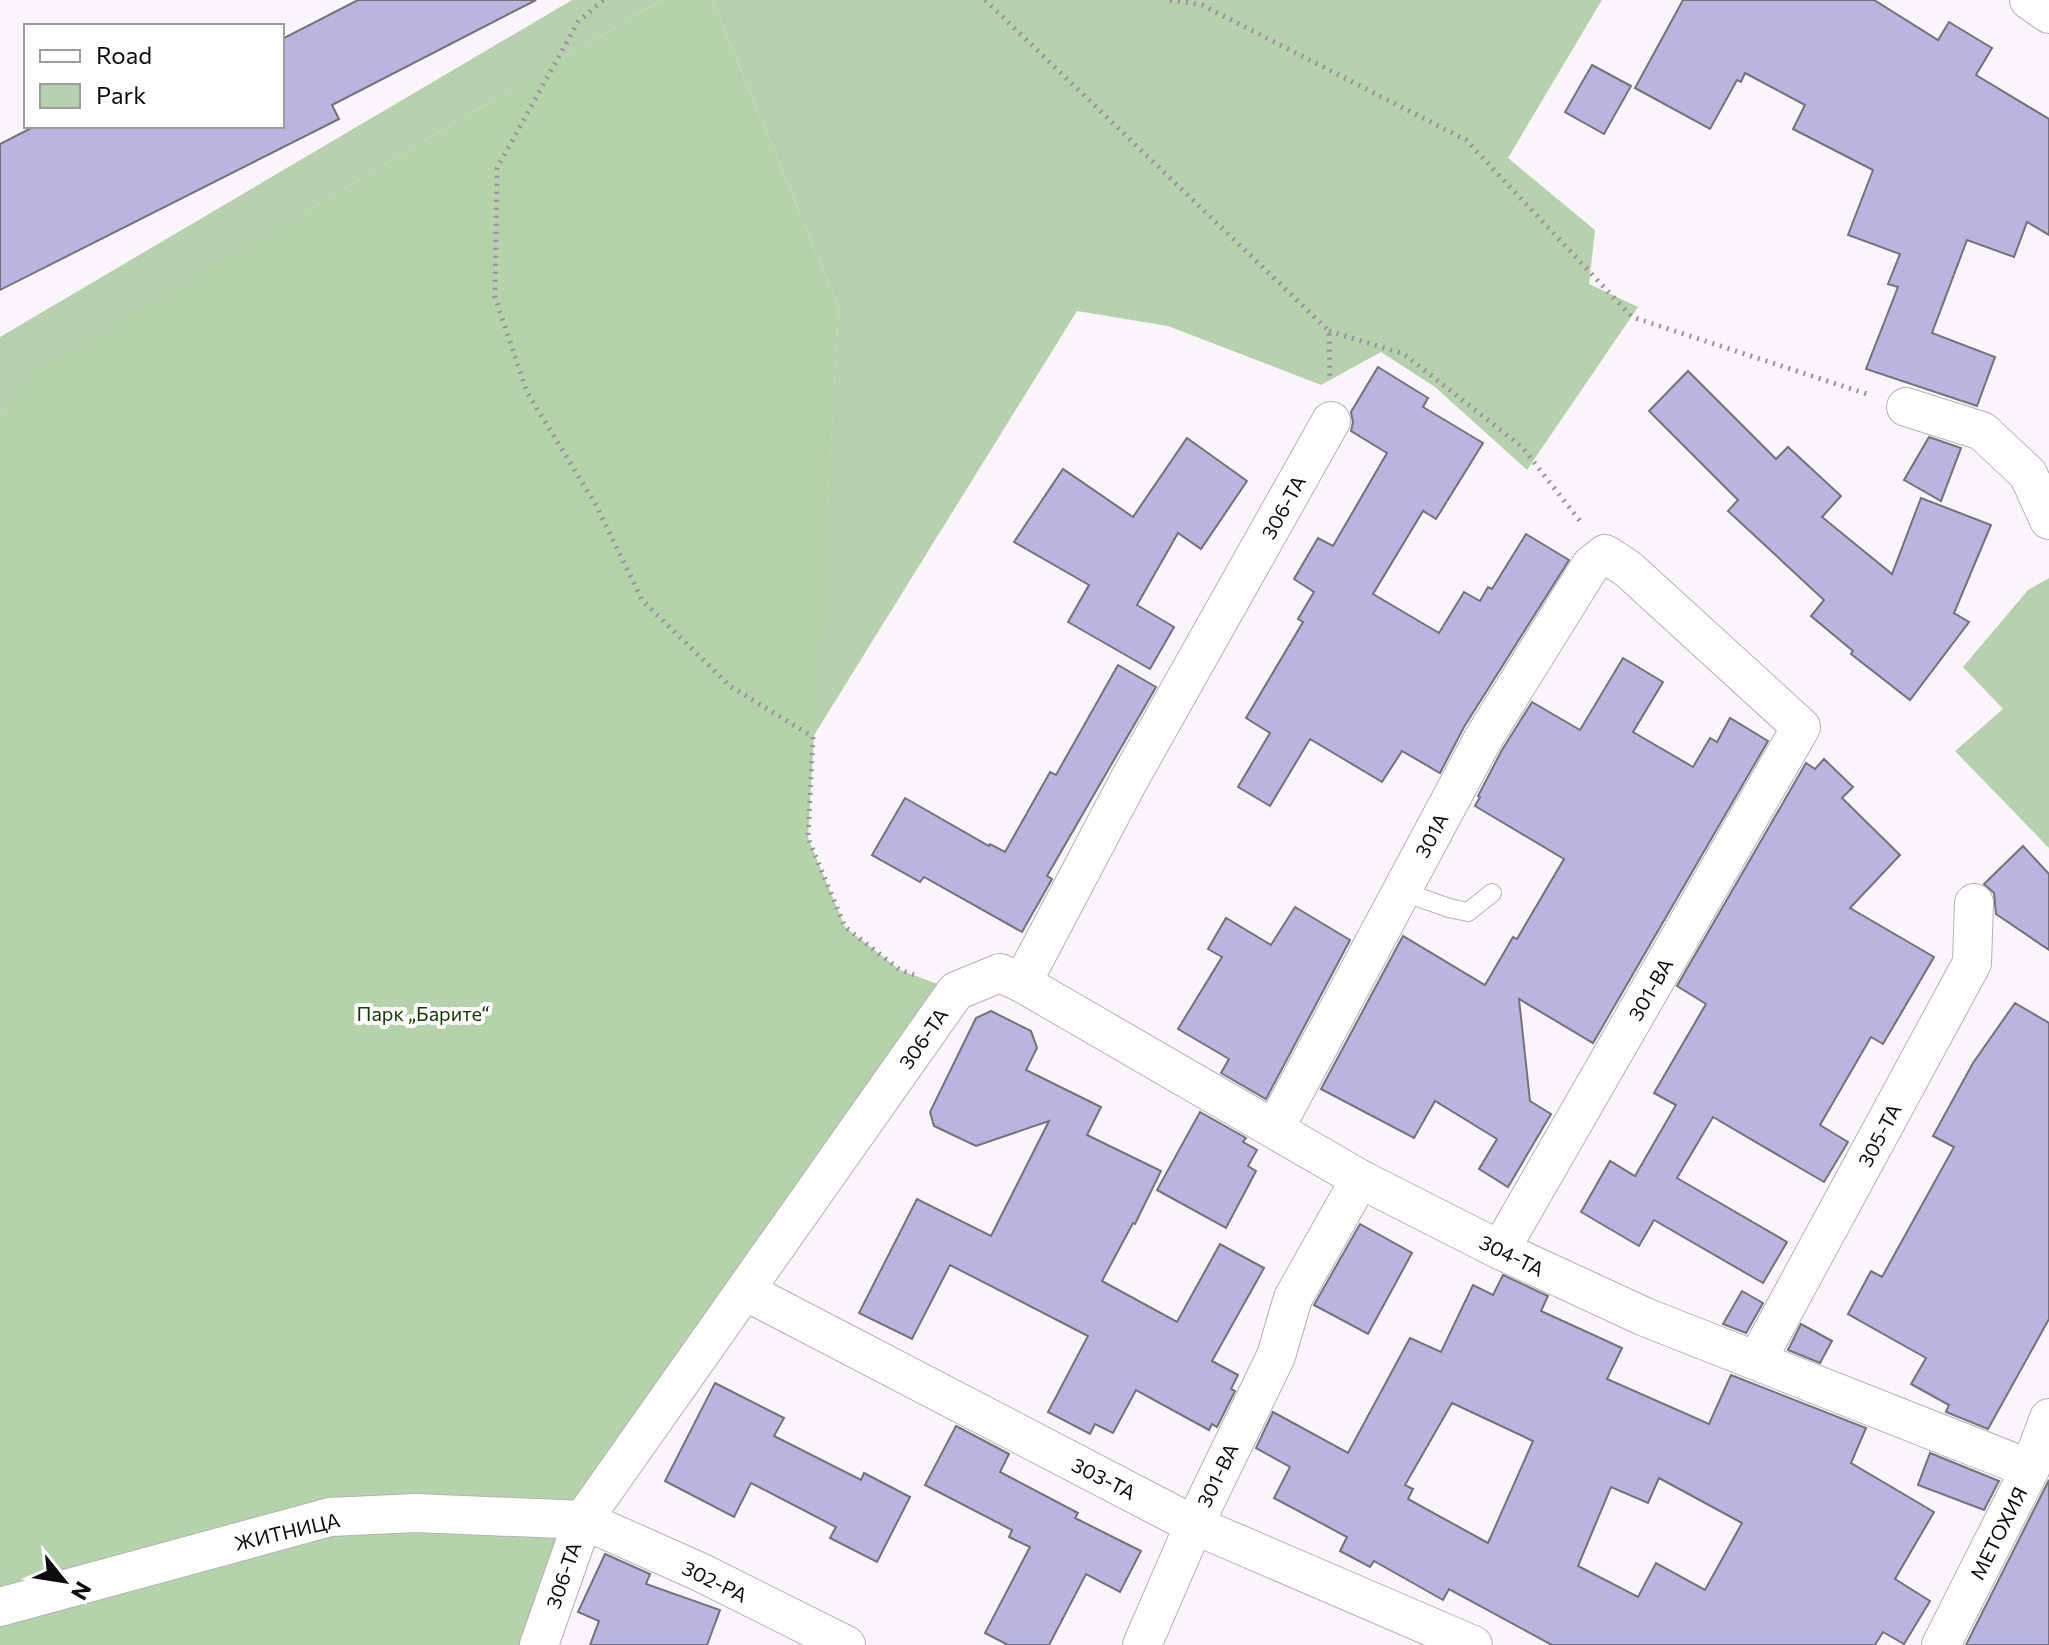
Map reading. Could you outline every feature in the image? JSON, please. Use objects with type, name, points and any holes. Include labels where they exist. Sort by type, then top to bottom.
[{"type":"street","points":[[2029,0],[2049,14]]},
{"type":"street","points":[[1906,407],[1982,431],[2028,474],[2049,520]]},
{"type":"street","name":"306-ТА","points":[[539,1645],[583,1520],[956,991],[1000,973],[1022,983],[1129,780],[1331,421]]},
{"type":"street","name":"301-ВА","points":[[1500,1250],[1801,727],[1628,569],[1605,554]]},
{"type":"street","name":"301А","points":[[1275,1128],[1483,739],[1591,565],[1605,554]]},
{"type":"street","name":"305-ТА","points":[[1757,1360],[1972,963],[1974,903]]},
{"type":"street","name":"304-ТА","points":[[1022,983],[1360,1179],[1500,1250],[1645,1317],[2030,1469]]},
{"type":"street","name":"301-ВА","points":[[1142,1645],[1194,1525],[1276,1356],[1293,1298],[1360,1179]]},
{"type":"street","name":"303-ТА","points":[[745,1291],[1194,1525],[1473,1645]]},
{"type":"street","name":"МЕТОХИЯ","points":[[1941,1645],[2030,1469],[2049,1418]]},
{"type":"street","name":"ЖИТНИЦА","points":[[0,1607],[330,1517],[416,1513],[583,1520]]},
{"type":"street","name":"302-РА","points":[[583,1520],[700,1572],[846,1645]]},
{"type":"lane","points":[[1401,891],[1468,912],[1492,893]]},
{"type":"path","points":[[603,0],[578,22],[497,168],[495,297],[527,392],[596,505],[642,600],[730,686],[813,737],[808,838],[845,927],[900,970],[956,991]]},
{"type":"path","points":[[985,0],[1329,331],[1404,354],[1522,447],[1605,554]]},
{"type":"path","points":[[1170,0],[1202,5],[1466,140],[1632,317],[1906,407]]},
{"type":"path","points":[[1329,331],[1331,421]]},
{"type":"green space","points":[[572,0],[661,0],[34,374],[0,418],[0,337]]},
{"type":"green space","name":"Парк „Барите“","points":[[661,0],[712,0],[839,308],[808,838],[845,927],[900,970],[956,991],[583,1520],[539,1645],[0,1645],[0,418],[33,374]]},
{"type":"green space","points":[[712,0],[1602,0],[1508,158],[1595,230],[1589,284],[1638,307],[1527,470],[1435,387],[1381,352],[1321,385],[1168,326],[1077,311],[813,737],[839,308]]},
{"type":"green space","points":[[2049,578],[2049,848],[1955,751],[2003,709],[1963,667],[2028,590]]},
{"type":"building","points":[[358,0],[536,0],[332,105],[339,119],[0,290],[0,144],[31,128],[284,128],[284,38]]},
{"type":"building","points":[[1683,0],[1874,0],[1938,40],[1949,22],[1992,48],[1976,75],[2049,119],[2049,235],[2027,222],[2014,257],[1967,240],[1932,333],[1995,357],[1977,406],[1866,369],[1898,287],[1888,284],[1900,254],[1848,235],[1873,170],[1793,129],[1805,105],[1745,73],[1741,82],[1737,80],[1710,129],[1635,88]]},
{"type":"building","points":[[1592,65],[1631,86],[1604,134],[1565,112]]},
{"type":"building","points":[[1378,367],[1428,398],[1423,407],[1483,443],[1436,519],[1423,511],[1373,594],[1439,633],[1464,592],[1480,601],[1488,587],[1492,589],[1526,534],[1569,560],[1464,727],[1440,773],[1402,751],[1382,782],[1310,739],[1270,806],[1238,787],[1270,733],[1246,718],[1303,622],[1298,619],[1314,592],[1294,579],[1318,538],[1333,546],[1387,453],[1351,431],[1351,412]]},
{"type":"building","points":[[1688,371],[1776,459],[1788,447],[1841,496],[1822,517],[1892,574],[1921,498],[1991,525],[1954,613],[1969,622],[1910,700],[1851,654],[1853,651],[1811,616],[1824,600],[1728,511],[1738,500],[1649,411]]},
{"type":"building","points":[[1929,437],[1961,448],[1941,501],[1904,480]]},
{"type":"building","points":[[1187,438],[1247,481],[1201,549],[1178,533],[1137,605],[1174,627],[1150,669],[1068,622],[1089,585],[1014,542],[1063,469],[1133,517]]},
{"type":"building","points":[[1623,658],[1663,682],[1633,732],[1693,767],[1710,738],[1717,742],[1730,718],[1768,741],[1593,1043],[1519,999],[1530,1101],[1551,1114],[1508,1187],[1479,1169],[1497,1139],[1435,1101],[1414,1138],[1321,1089],[1403,936],[1485,985],[1513,937],[1517,939],[1564,859],[1475,806],[1478,796],[1532,702],[1580,730]]},
{"type":"building","points":[[1118,665],[1156,687],[1047,876],[1052,879],[1022,932],[924,877],[920,882],[872,855],[905,798],[1005,852],[1050,772],[1056,775]]},
{"type":"building","points":[[1824,759],[1853,787],[1842,798],[1900,855],[1850,908],[1934,957],[1883,1044],[1871,1037],[1820,1125],[1848,1142],[1824,1182],[1713,1117],[1677,1178],[1787,1242],[1763,1283],[1654,1220],[1639,1246],[1581,1212],[1610,1161],[1635,1176],[1676,1105],[1654,1093],[1706,1004],[1677,986],[1806,763],[1815,769]]},
{"type":"building","points":[[2023,846],[2049,874],[2049,950],[1996,914],[1994,893],[1984,884]]},
{"type":"building","points":[[1295,907],[1350,940],[1266,1099],[1221,1073],[1229,1059],[1178,1029],[1222,957],[1208,949],[1226,918],[1271,945]]},
{"type":"building","points":[[2015,1003],[2049,1023],[2049,1319],[1988,1429],[1946,1412],[1949,1405],[1911,1384],[1926,1358],[1848,1314],[1871,1271],[1882,1277],[1954,1147],[1933,1136],[1973,1063]]},
{"type":"building","points":[[991,1011],[1031,1031],[1037,1048],[1026,1070],[1101,1107],[1087,1135],[1161,1171],[1102,1281],[1177,1322],[1220,1244],[1264,1268],[1212,1361],[1238,1375],[1231,1389],[1235,1391],[1217,1427],[1212,1424],[1209,1430],[1136,1390],[1113,1433],[1095,1424],[1090,1434],[1048,1412],[1088,1336],[950,1265],[912,1339],[859,1313],[917,1199],[991,1236],[1049,1121],[976,1146],[934,1126],[930,1112],[976,1018]]},
{"type":"building","points":[[1200,1112],[1246,1138],[1243,1142],[1257,1150],[1248,1166],[1256,1171],[1226,1228],[1157,1190]]},
{"type":"building","points":[[1360,1224],[1412,1253],[1368,1334],[1314,1305]]},
{"type":"building","points":[[1503,1275],[1548,1296],[1541,1311],[1622,1348],[1607,1379],[1709,1424],[1731,1375],[1866,1428],[1851,1463],[1934,1512],[1895,1579],[1930,1601],[1904,1644],[1883,1632],[1875,1645],[1552,1645],[1449,1589],[1443,1600],[1374,1561],[1370,1567],[1340,1551],[1347,1537],[1274,1498],[1290,1467],[1256,1448],[1273,1412],[1348,1453],[1410,1338],[1441,1352],[1473,1285],[1493,1295]],"holes":[[[1452,1403],[1533,1441],[1488,1543],[1408,1499],[1413,1489],[1405,1485]],[[1659,1478],[1742,1523],[1705,1590],[1656,1563],[1638,1597],[1578,1566],[1611,1487],[1648,1503]]]},
{"type":"building","points":[[1742,1291],[1763,1303],[1746,1333],[1723,1324]]},
{"type":"building","points":[[1801,1324],[1832,1341],[1820,1363],[1788,1350]]},
{"type":"building","points":[[715,1383],[784,1418],[774,1436],[861,1480],[864,1473],[910,1497],[877,1562],[830,1538],[836,1527],[751,1483],[734,1517],[665,1481]]},
{"type":"building","points":[[956,1426],[1009,1454],[1000,1472],[1078,1513],[1075,1518],[1141,1551],[1120,1592],[1086,1574],[1049,1645],[1008,1645],[985,1633],[1030,1547],[1009,1537],[1012,1530],[925,1485]]},
{"type":"building","points":[[1930,1453],[1999,1481],[1984,1510],[1918,1485]]},
{"type":"building","points":[[2049,1480],[2049,1645],[1966,1645]]},
{"type":"building","points":[[605,1554],[650,1574],[646,1584],[720,1610],[707,1645],[590,1645],[599,1621],[578,1612]]}]
